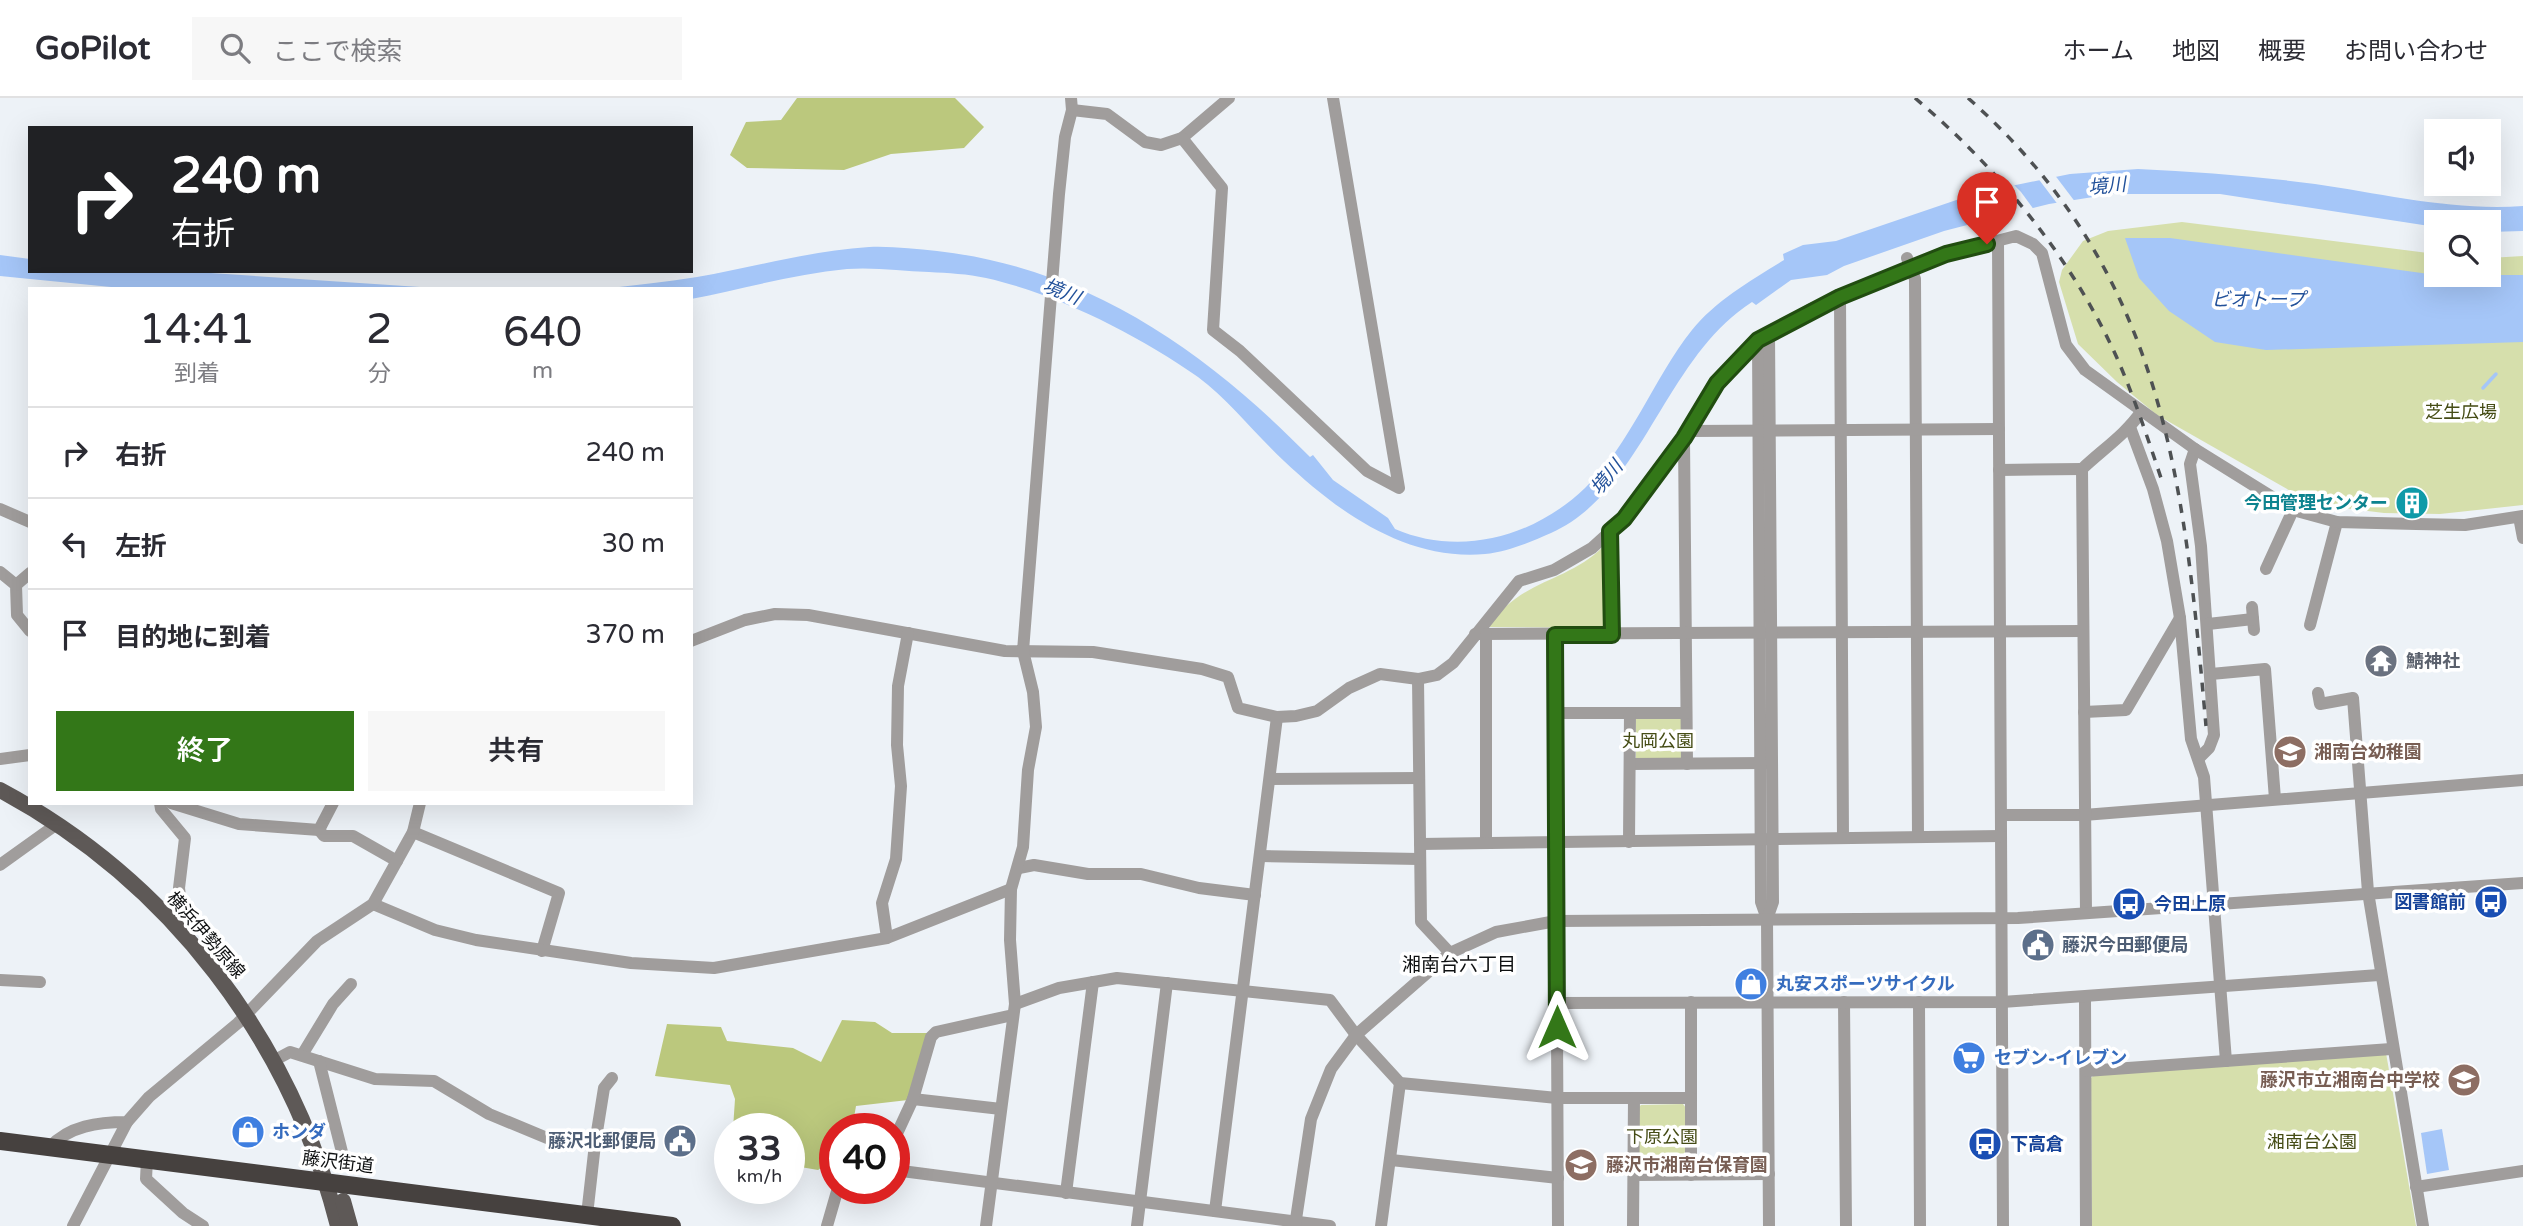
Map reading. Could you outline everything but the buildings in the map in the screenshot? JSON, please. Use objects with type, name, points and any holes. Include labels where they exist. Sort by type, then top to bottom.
[{"type":"highway","name":"藤沢街道","points":[[0,1141],[587,1215],[622,1223],[671,1226]]},
{"type":"main road","name":"横浜伊勢原線","points":[[0,790],[57,824],[106,859],[175,923],[247,1013],[275,1060],[318,1161],[350,1226]]},
{"type":"main road","name":"横浜伊勢原線","points":[[330,1182],[338,1226]]},
{"type":"street","points":[[986,1226],[1014,1010],[1010,940],[1012,889],[1019,868],[1036,719],[1023,651],[1065,136],[1071,104],[1107,114],[1153,145],[1182,138],[1229,98]]},
{"type":"street","points":[[1182,138],[1218,179],[1222,188],[1213,330],[1240,351],[1367,471],[1399,488],[1333,98]]},
{"type":"street","points":[[693,640],[745,620],[775,614],[808,615],[1005,652],[1093,652],[1202,669],[1228,677],[1238,708],[1277,717],[1317,711],[1349,688],[1380,674],[1418,678],[1437,675],[1453,663],[1481,634],[1519,581],[1554,570],[1592,548],[1624,519],[1687,435],[1717,383],[1764,337],[1910,264],[2015,236],[2033,244],[2042,253],[2066,345],[2085,370],[2195,449],[2293,510],[2337,522],[2465,525],[2521,516],[2523,538]]},
{"type":"street","points":[[1998,241],[2003,1226]]},
{"type":"street","points":[[1910,264],[1916,429],[1918,836]]},
{"type":"street","points":[[1840,297],[1843,837]]},
{"type":"street","points":[[1764,337],[1767,837],[1761,902],[1767,919],[1769,1226]]},
{"type":"street","points":[[1999,470],[2082,469],[2109,442],[2130,427],[2141,412]]},
{"type":"street","points":[[2130,427],[2163,523],[2180,618],[2191,739],[2199,758],[2207,805],[2225,1061]]},
{"type":"street","points":[[1687,435],[1764,430],[1999,429]]},
{"type":"street","points":[[1687,435],[1687,764]]},
{"type":"street","points":[[2195,449],[2190,464],[2208,624],[2214,735],[2209,748],[2199,758]]},
{"type":"street","points":[[2082,469],[2085,914]]},
{"type":"street","points":[[0,509],[28,521]]},
{"type":"street","points":[[2266,569],[2293,510]]},
{"type":"street","points":[[2311,625],[2337,522]]},
{"type":"street","points":[[1610,531],[1612,635]]},
{"type":"street","points":[[0,572],[16,585],[17,615],[28,629]]},
{"type":"street","points":[[16,585],[28,575]]},
{"type":"street","points":[[2084,712],[2126,710],[2180,618]]},
{"type":"street","points":[[2208,624],[2253,619]]},
{"type":"street","points":[[1481,634],[2082,631]]},
{"type":"street","points":[[887,938],[882,903],[896,859],[901,786],[897,745],[898,686],[908,633]]},
{"type":"street","points":[[1481,634],[1486,843]]},
{"type":"street","points":[[1555,635],[1558,1226]]},
{"type":"street","points":[[2211,674],[2265,669],[2275,799]]},
{"type":"street","points":[[1418,678],[1421,922],[1450,953]]},
{"type":"street","points":[[2318,693],[2320,704],[2353,698],[2368,892],[2379,975],[2423,1226]]},
{"type":"street","points":[[1555,713],[1686,713]]},
{"type":"street","points":[[1629,842],[1630,713]]},
{"type":"street","points":[[1214,1211],[1277,717]]},
{"type":"street","points":[[0,758],[28,755]]},
{"type":"street","points":[[1630,764],[1766,763]]},
{"type":"street","points":[[1270,779],[1419,778]]},
{"type":"street","points":[[2001,815],[2084,815],[2523,780]]},
{"type":"street","points":[[160,805],[185,838],[179,888],[182,912],[175,923]]},
{"type":"street","points":[[178,805],[239,824],[319,830],[324,836],[353,836],[397,862]]},
{"type":"street","points":[[319,830],[332,805]]},
{"type":"street","points":[[73,1226],[127,1122],[149,1097],[247,1013],[317,942],[373,904],[413,832],[420,805]]},
{"type":"street","points":[[0,865],[57,824]]},
{"type":"street","points":[[413,832],[559,893],[542,951]]},
{"type":"street","points":[[1420,844],[1629,842],[1767,837],[2001,836]]},
{"type":"street","points":[[1260,856],[1419,859]]},
{"type":"street","points":[[1019,868],[1034,865],[1088,874],[1141,874],[1199,888],[1255,895]]},
{"type":"street","points":[[1295,1224],[1311,1119],[1331,1069],[1356,1035],[1450,953],[1496,932],[1556,921],[2002,918],[2523,883]]},
{"type":"street","points":[[373,904],[435,930],[542,951],[631,963],[715,968],[887,938],[1012,889]]},
{"type":"street","points":[[1557,1003],[2002,1002],[2379,975]]},
{"type":"street","points":[[907,1113],[931,1037],[936,1032],[1014,1010],[1059,988],[1116,978],[1330,1000],[1356,1035],[1399,1083],[1557,1098],[1691,1098]]},
{"type":"street","points":[[0,980],[40,982]]},
{"type":"street","points":[[1066,1193],[1093,982]]},
{"type":"street","points":[[1137,1226],[1167,983]]},
{"type":"street","points":[[302,1055],[334,1004],[351,984]]},
{"type":"street","points":[[2085,997],[2086,1226]]},
{"type":"street","points":[[1691,1002],[1691,1175]]},
{"type":"street","points":[[1843,1002],[1846,1226]]},
{"type":"street","points":[[1919,1002],[1920,1226]]},
{"type":"street","points":[[2086,1072],[2391,1049]]},
{"type":"street","points":[[275,1060],[290,1052],[375,1079],[434,1081],[479,1109],[547,1138],[596,1144]]},
{"type":"street","points":[[319,1061],[343,1156]]},
{"type":"street","points":[[587,1215],[604,1088],[612,1078]]},
{"type":"street","points":[[1381,1226],[1399,1083]]},
{"type":"street","points":[[1633,1226],[1634,1098]]},
{"type":"street","points":[[913,1099],[1001,1109]]},
{"type":"street","points":[[50,1147],[62,1133],[104,1122],[127,1122]]},
{"type":"street","points":[[147,1158],[146,1179],[183,1213],[203,1226]]},
{"type":"street","points":[[1391,1160],[1558,1178]]},
{"type":"street","points":[[2416,1187],[2523,1171]]},
{"type":"street","points":[[910,1172],[1295,1224],[1330,1226]]},
{"type":"street","points":[[1634,1175],[1769,1174]]},
{"type":"street","points":[[827,1226],[833,1204]]},
{"type":"green space","points":[[797,98],[955,98],[984,127],[964,148],[891,154],[844,170],[747,168],[730,155],[746,122],[781,120]]},
{"type":"green space","name":"芝生広場","points":[[2182,222],[2424,252],[2424,287],[2501,287],[2501,257],[2523,256],[2523,505],[2440,514],[2384,513],[2336,507],[2301,497],[2157,415],[2117,382],[2078,344],[2059,282],[2062,270],[2083,241],[2108,231]]},
{"type":"green space","points":[[1604,546],[1607,628],[1488,627],[1515,599],[1574,568]]},
{"type":"green space","name":"丸岡公園","points":[[1681,718],[1681,763],[1636,763],[1636,719]]},
{"type":"green space","points":[[842,1020],[875,1022],[892,1033],[929,1033],[908,1100],[856,1106],[855,1113],[819,1113],[818,1170],[805,1168],[805,1113],[734,1113],[735,1099],[730,1085],[655,1076],[667,1024],[721,1027],[727,1041],[793,1048],[821,1062]]},
{"type":"green space","name":"湘南台公園","points":[[2386,1053],[2416,1226],[2092,1226],[2091,1078],[2095,1074]]},
{"type":"green space","name":"下原公園","points":[[1683,1104],[1686,1108],[1687,1166],[1683,1169],[1642,1170],[1639,1166],[1638,1108],[1641,1105]]},
{"type":"water","name":"境川","points":[[2138,169],[2227,175],[2293,181],[2444,204],[2523,206],[2523,231],[2501,232],[2501,210],[2424,210],[2424,225],[2220,194],[2112,194],[2049,204],[1944,231],[1844,266],[1827,275],[1791,280],[1756,305],[1752,302],[1722,326],[1696,356],[1632,457],[1609,487],[1582,514],[1535,540],[1485,554],[1428,550],[1401,541],[1350,515],[1273,451],[1221,396],[1175,361],[1124,331],[1069,305],[1013,285],[965,275],[857,269],[808,274],[693,299],[693,287],[618,287],[697,277],[804,256],[869,247],[937,251],[992,260],[1044,275],[1094,296],[1141,321],[1186,350],[1229,382],[1310,457],[1313,455],[1333,480],[1388,518],[1395,529],[1445,541],[1470,541],[1520,530],[1565,505],[1585,488],[1616,452],[1665,369],[1701,319],[1723,300],[1784,260],[1783,254],[1803,245],[1836,241],[1977,193],[2070,174]]},
{"type":"water","name":"ビオトープ","points":[[2125,238],[2170,238],[2424,273],[2424,287],[2501,287],[2501,275],[2523,275],[2523,342],[2266,350],[2215,342],[2169,311],[2139,278]]},
{"type":"water","points":[[0,255],[28,259],[28,273],[211,273],[420,287],[111,287],[0,276]]},
{"type":"water","points":[[2442,1129],[2449,1170],[2427,1174],[2421,1133]]},
{"type":"pier","points":[[2054,174],[2076,203],[2059,206],[2037,177]]},
{"type":"pier","points":[[2012,183],[2035,211],[2017,215],[1994,186]]},
{"type":"waterway","points":[[2483,388],[2496,374]]},
{"type":"railway","points":[[1915,98],[1946,125],[2004,185],[2055,250],[2078,285],[2117,358],[2163,484]]},
{"type":"railway","points":[[1968,98],[2034,165],[2085,235],[2124,309],[2153,385],[2173,465],[2187,549],[2206,726]]},
{"type":"place","name":"今田管理センター","points":[[2412,503]]},
{"type":"place","name":"鯖神社","points":[[2381,661]]},
{"type":"place","name":"湘南台幼稚園","points":[[2290,752]]},
{"type":"place","name":"図書館前","points":[[2491,902]]},
{"type":"place","name":"今田上原","points":[[2129,904]]},
{"type":"place","name":"藤沢今田郵便局","points":[[2038,945]]},
{"type":"place","name":"丸安スポーツサイクル","points":[[1751,984]]},
{"type":"place","name":"セブン-イレブン","points":[[1969,1058]]},
{"type":"place","name":"藤沢市立湘南台中学校","points":[[2464,1080]]},
{"type":"place","name":"ホンダ","points":[[248,1132]]},
{"type":"place","name":"藤沢北郵便局","points":[[680,1141]]},
{"type":"place","name":"下高倉","points":[[1985,1144]]},
{"type":"place","name":"藤沢市湘南台保育園","points":[[1581,1165]]},
{"type":"district","name":"湘南台六丁目","points":[[1459,964]]},
{"type":"route","points":[[1557,1027],[1555,635],[1612,635],[1610,531],[1624,519],[1656,478],[1717,383],[1758,340],[1811,309],[1913,270],[1946,254],[1987,244]]}]
